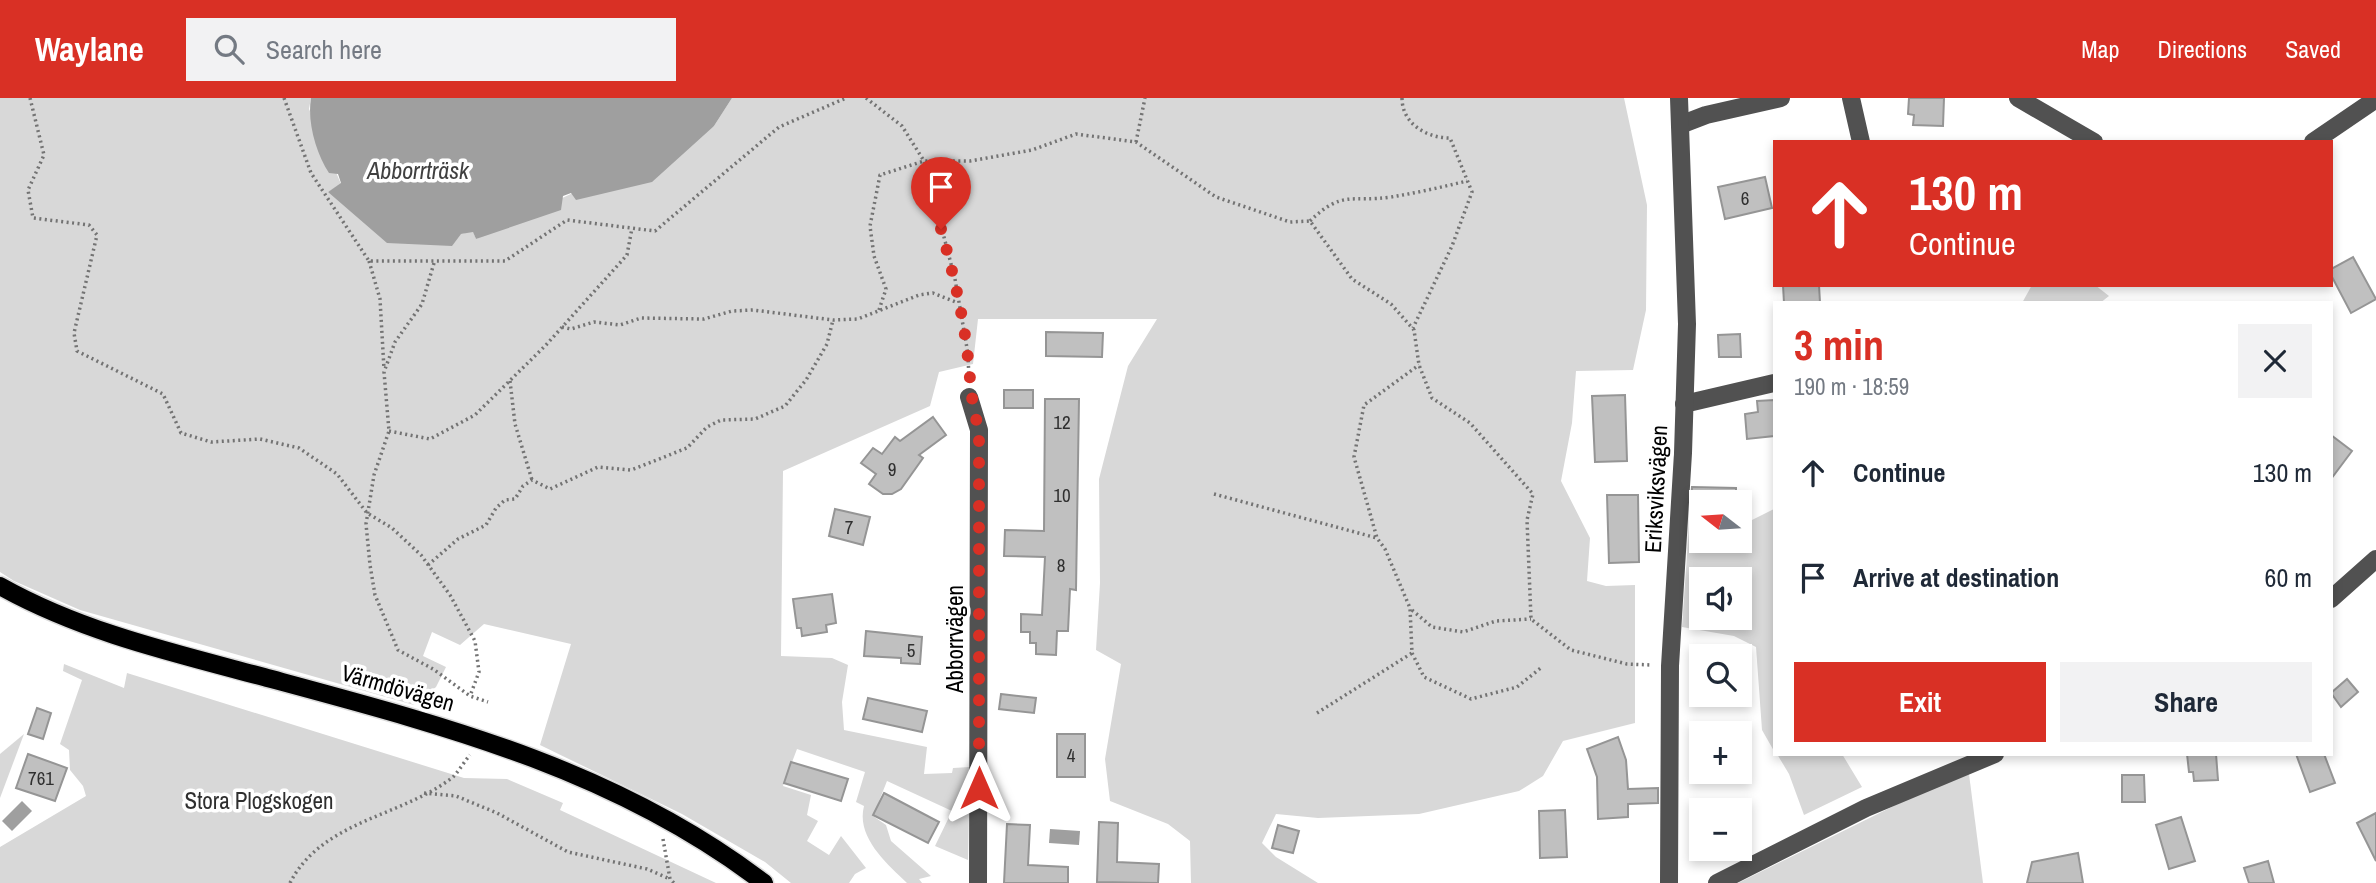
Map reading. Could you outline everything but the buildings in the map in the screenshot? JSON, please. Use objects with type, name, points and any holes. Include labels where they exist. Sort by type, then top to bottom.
[{"type":"main road","name":"Värmdövägen","points":[[0,586],[33,604],[127,639],[477,736],[568,770],[634,801],[730,859],[764,883]]},
{"type":"street","name":"Eriksviksvägen","points":[[1669,883],[1670,666],[1687,324],[1679,98]]},
{"type":"street","points":[[1680,125],[1706,115],[1781,98]]},
{"type":"street","points":[[1852,98],[1861,140]]},
{"type":"street","points":[[2018,98],[2091,140]]},
{"type":"street","points":[[2316,140],[2376,100]]},
{"type":"street","points":[[1684,404],[1773,383]]},
{"type":"street","name":"Abborrvägen","points":[[970,397],[979,430],[978,883]]},
{"type":"street","points":[[2333,597],[2376,559]]},
{"type":"street","points":[[1717,883],[1866,808],[1990,756]]},
{"type":"path","points":[[30,98],[44,155],[27,190],[33,218],[89,225],[97,235],[74,333],[77,351],[163,394],[181,433],[211,442],[260,439],[299,448],[337,474],[367,513],[392,528],[428,565],[450,595],[475,641],[479,673],[470,696]]},
{"type":"path","points":[[284,98],[311,173],[369,261],[380,299],[389,431],[374,475],[367,513],[374,595],[398,650],[433,669],[470,696],[488,702]]},
{"type":"path","points":[[369,261],[505,261],[568,220],[655,231],[779,127],[846,98]]},
{"type":"path","points":[[866,98],[902,126],[924,161],[955,279],[968,354],[970,397]]},
{"type":"path","points":[[1136,142],[1145,98]]},
{"type":"path","points":[[1402,98],[1408,117],[1421,132],[1437,138],[1450,138],[1472,192],[1452,246],[1414,330],[1419,365],[1432,398],[1470,424],[1532,494],[1527,520],[1531,619]]},
{"type":"path","points":[[879,310],[886,289],[874,256],[870,226],[880,175],[924,161],[983,158],[1032,150],[1076,134],[1136,142],[1216,197],[1290,222],[1310,221],[1326,205],[1351,197],[1387,198],[1466,181]]},
{"type":"path","points":[[1310,221],[1352,279],[1391,304],[1414,330]]},
{"type":"path","points":[[389,431],[430,439],[475,415],[562,327],[627,255],[632,228]]},
{"type":"path","points":[[384,372],[395,342],[422,304],[434,263]]},
{"type":"path","points":[[562,327],[571,329],[594,322],[620,325],[641,318],[704,319],[732,311],[753,310],[834,320],[858,319],[919,295],[933,293],[958,303]]},
{"type":"path","points":[[510,380],[515,424],[532,480],[550,489],[598,467],[631,470],[687,448],[707,427],[721,420],[755,419],[785,406],[806,380],[827,344],[834,320]]},
{"type":"path","points":[[1419,365],[1364,405],[1354,457],[1377,538],[1385,549],[1410,608],[1412,653],[1424,677],[1471,699],[1517,687],[1542,667]]},
{"type":"path","points":[[428,565],[458,539],[486,525],[496,508],[505,500],[515,499],[523,486],[532,480]]},
{"type":"path","points":[[1214,494],[1377,538]]},
{"type":"path","points":[[1410,608],[1432,627],[1463,632],[1496,621],[1531,619],[1571,650],[1627,664],[1670,666]]},
{"type":"path","points":[[1317,713],[1412,653]]},
{"type":"path","points":[[290,883],[294,875],[334,836],[454,776],[474,750],[477,736]]},
{"type":"path","points":[[424,793],[456,796],[568,852],[648,869],[670,878]]},
{"type":"path","points":[[671,836],[661,830],[670,878],[674,883]]},
{"type":"green space","points":[[0,98],[311,98],[309,109],[341,184],[328,192],[461,234],[473,231],[476,239],[714,126],[732,98],[1624,98],[1647,205],[1646,310],[1633,370],[1576,371],[1572,423],[1561,481],[1590,538],[1587,581],[1606,586],[1635,585],[1635,723],[1563,741],[1543,776],[1519,791],[1419,814],[1318,818],[1276,814],[1262,843],[1276,857],[1318,883],[1191,883],[1190,841],[1168,824],[1110,801],[1105,759],[1121,664],[1096,650],[1100,583],[1099,479],[1128,366],[1157,319],[978,319],[973,364],[939,372],[930,406],[783,471],[781,656],[832,658],[848,665],[842,702],[844,730],[927,747],[924,774],[952,773],[953,768],[970,767],[968,860],[935,846],[952,811],[887,781],[873,816],[886,825],[891,841],[931,876],[919,879],[922,883],[907,883],[875,849],[864,828],[864,806],[856,802],[865,772],[797,749],[783,786],[811,795],[807,815],[818,821],[807,841],[829,855],[841,836],[866,868],[855,874],[849,883],[791,883],[765,862],[682,814],[540,745],[571,644],[484,624],[460,645],[432,632],[423,656],[446,667],[436,687],[414,705],[80,610],[14,581],[0,572]]},
{"type":"green space","points":[[2031,287],[2098,287],[2109,296],[2103,301],[2023,301]]},
{"type":"green space","points":[[1773,510],[1773,749],[1762,730],[1756,647],[1734,636],[1699,630],[1752,630],[1752,567],[1689,567],[1689,628],[1682,627],[1689,526],[1689,553],[1752,553],[1752,520]]},
{"type":"green space","name":"Stora Plogskogen","points":[[64,664],[124,688],[127,673],[464,778],[507,779],[563,803],[560,810],[716,883],[0,883],[0,847],[86,796],[83,786],[70,770],[69,750],[60,744],[82,680],[63,671]]},
{"type":"green space","points":[[24,734],[0,798],[0,754]]},
{"type":"green space","points":[[1778,756],[1843,756],[1862,787],[1804,815],[1789,774]]},
{"type":"green space","points":[[1969,774],[1983,883],[1738,883],[1914,796]]},
{"type":"water","name":"Abborrträsk","points":[[311,98],[732,98],[714,126],[652,182],[576,200],[571,193],[563,196],[561,210],[476,239],[473,232],[461,234],[452,246],[387,243],[328,192],[341,183],[338,174],[329,173],[320,156],[310,117]]},
{"type":"water","points":[[22,801],[32,811],[12,831],[2,821]]},
{"type":"water","points":[[1050,829],[1080,831],[1079,845],[1049,843]]},
{"type":"route","points":[[941,229],[964,326],[970,397],[979,430],[979,788]]}]
